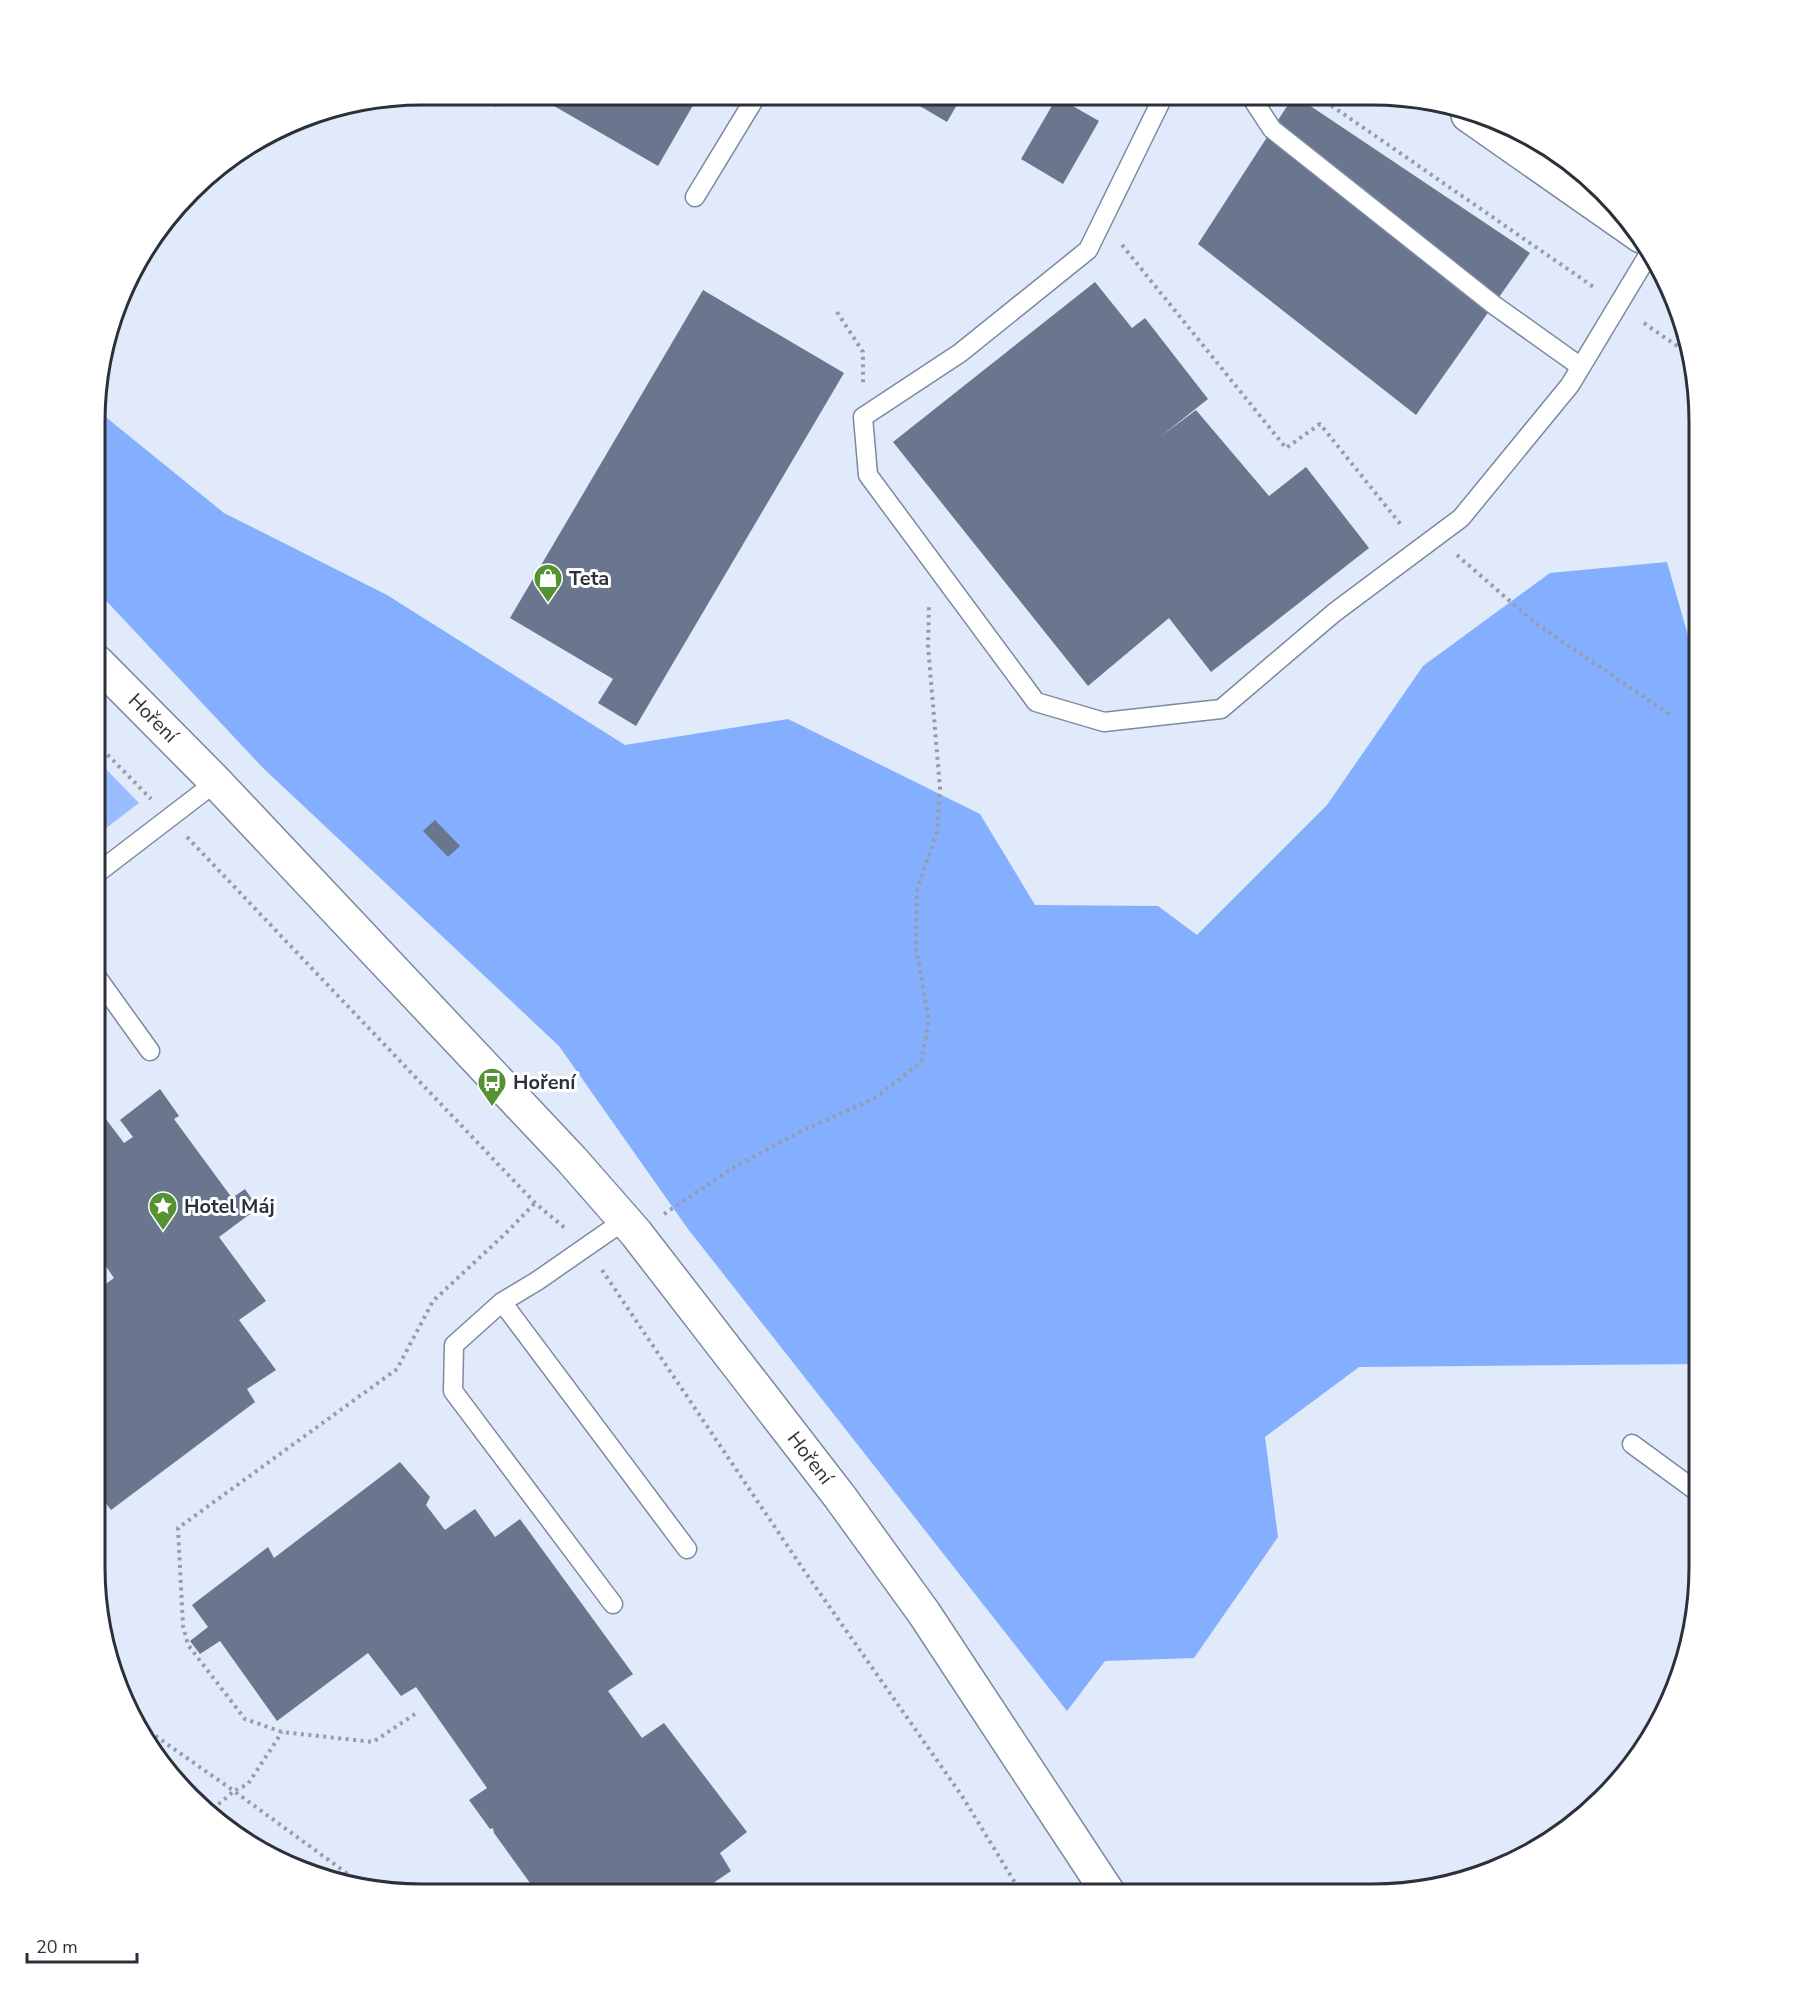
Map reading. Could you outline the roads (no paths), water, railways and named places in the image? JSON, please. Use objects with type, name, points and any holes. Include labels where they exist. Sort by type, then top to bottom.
[{"type":"main road","points":[[1482,125],[1613,216]]},
{"type":"main road","name":"Hoření","points":[[105,670],[216,782],[564,1151],[630,1226],[840,1497],[924,1612],[1102,1884]]},
{"type":"lane","points":[[695,197],[751,105]]},
{"type":"lane","points":[[1159,105],[1088,250],[960,353],[863,417],[868,475],[1036,702],[1104,722],[1221,709],[1335,612],[1461,518],[1570,385],[1645,260]]},
{"type":"lane","points":[[1256,105],[1272,129],[1494,305],[1581,367]]},
{"type":"lane","points":[[105,866],[216,782]]},
{"type":"lane","points":[[105,989],[150,1052]]},
{"type":"lane","points":[[613,1604],[453,1391],[454,1345],[502,1302],[586,1246],[630,1226]]},
{"type":"lane","points":[[502,1302],[687,1549]]},
{"type":"lane","points":[[1632,1444],[1689,1486]]},
{"type":"place","name":"Teta","points":[[548,604]]},
{"type":"place","name":"Hoření","points":[[492,1108]]},
{"type":"place","name":"Hotel Máj","points":[[163,1232]]}]
